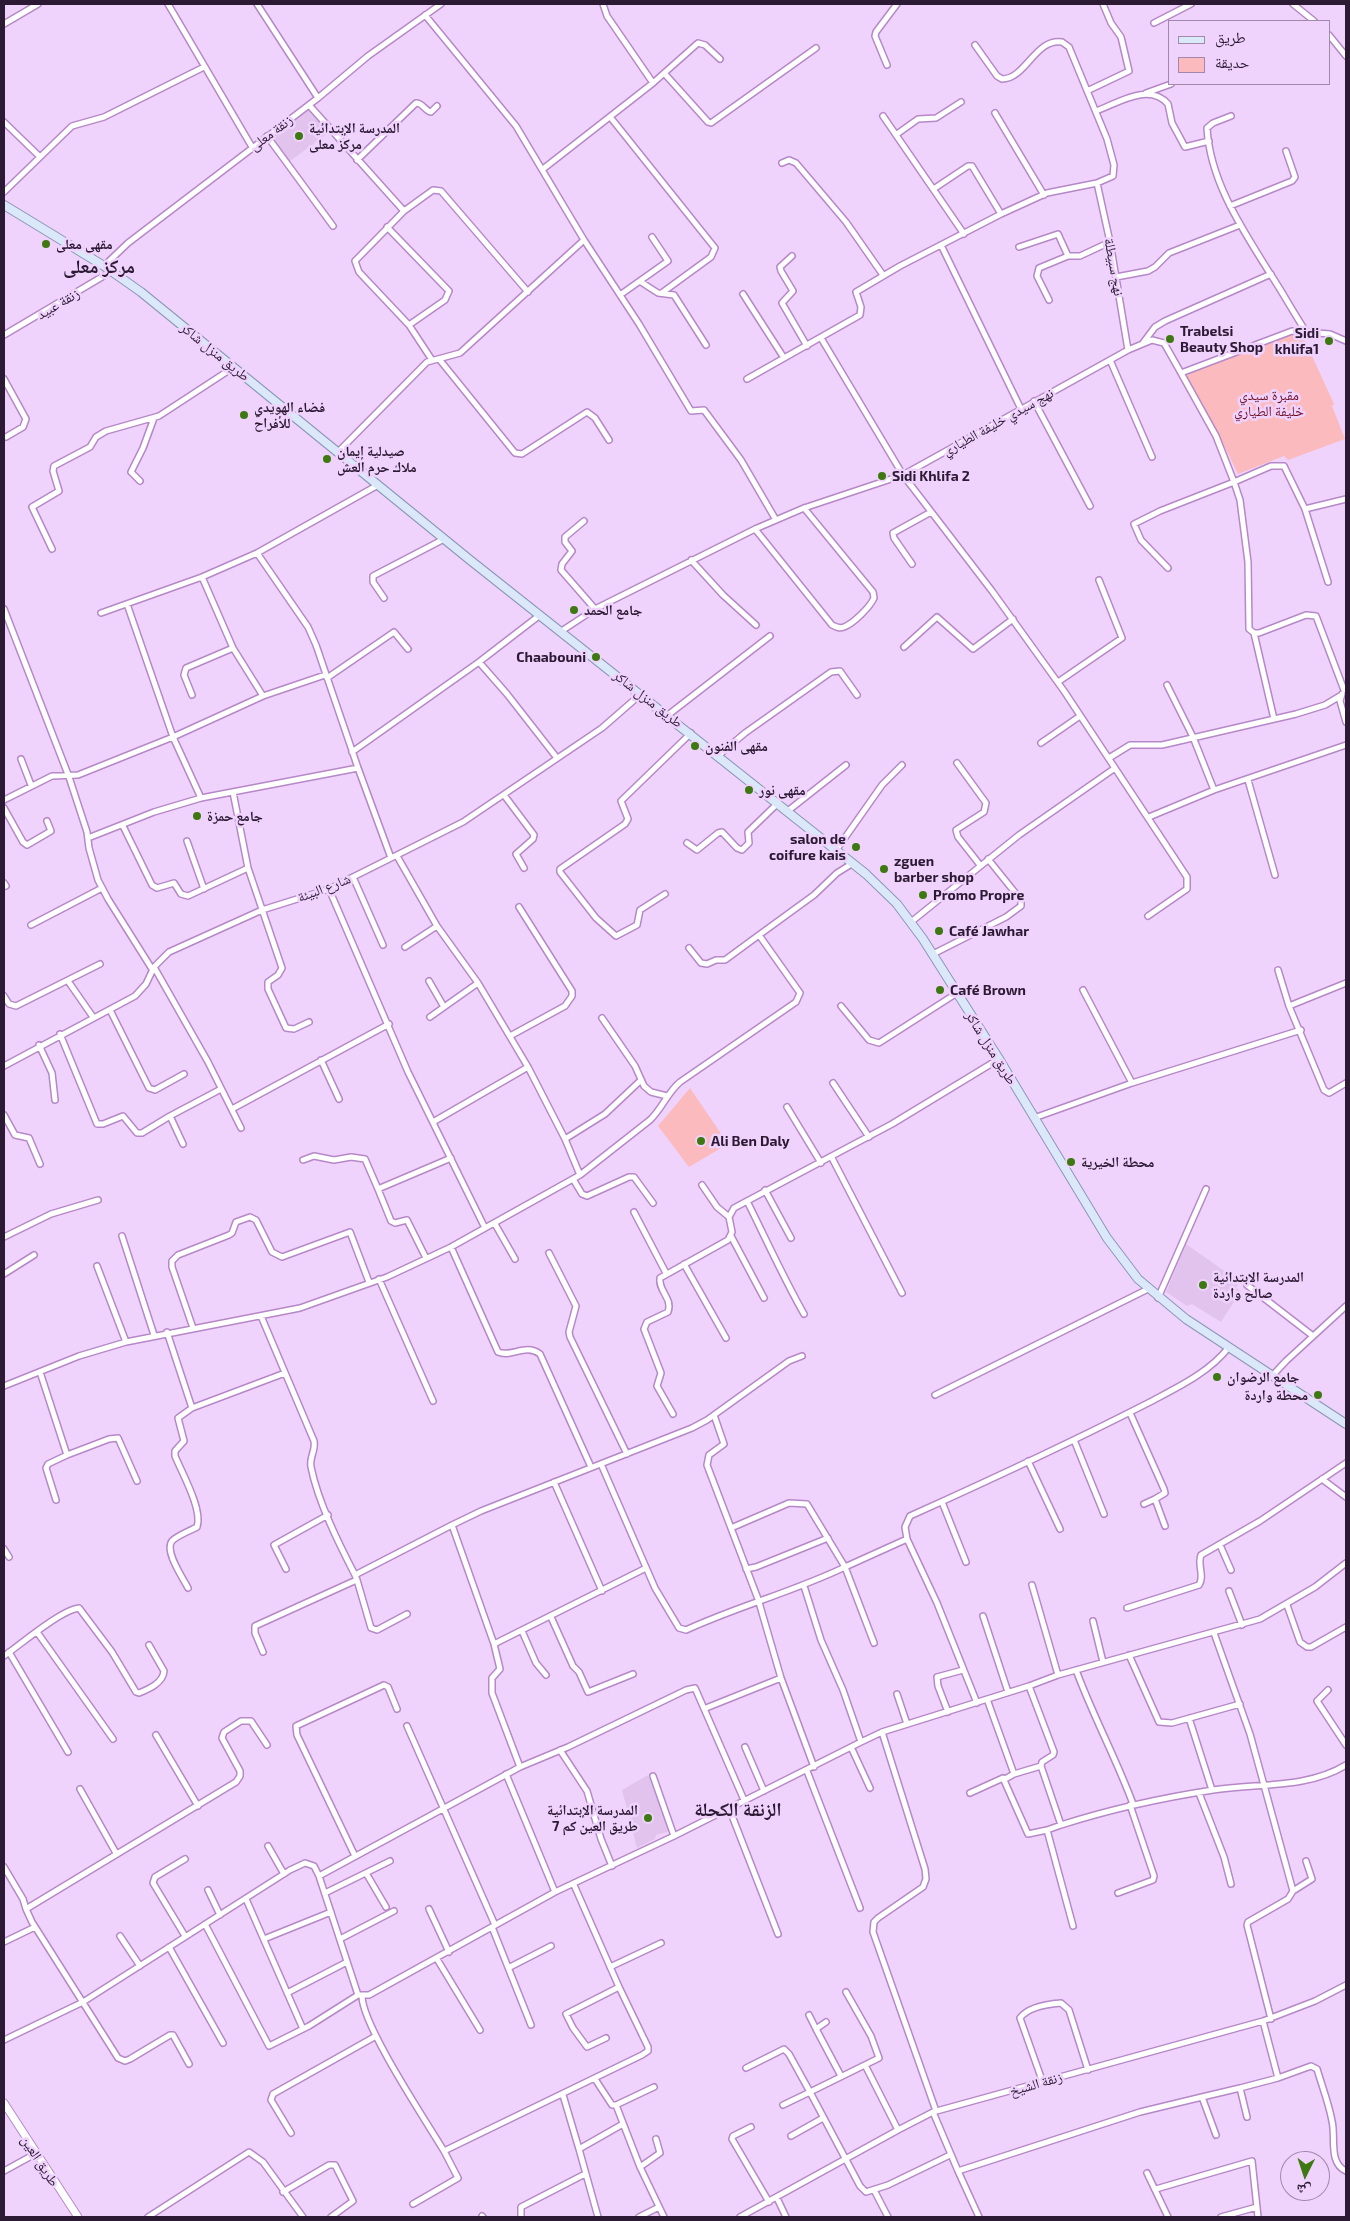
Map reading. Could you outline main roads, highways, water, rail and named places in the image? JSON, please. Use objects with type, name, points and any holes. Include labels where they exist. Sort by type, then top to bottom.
[{"type":"main road","name":"طريق منزل شاكر","points":[[4,205],[112,271],[234,367],[560,632],[641,693],[789,810],[882,888],[911,922],[933,954],[1107,1238],[1148,1290],[1186,1319],[1346,1424]]},
{"type":"main road","name":"طريق العين","points":[[4,2103],[35,2154],[78,2217]]},
{"type":"place","name":"المدرسة الإبتدائية مركز معلى","points":[[299,136]]},
{"type":"place","name":"مقهى معلى","points":[[46,244]]},
{"type":"place","name":"Trabelsi Beauty Shop","points":[[1170,339]]},
{"type":"place","name":"Sidi khlifa1","points":[[1329,341]]},
{"type":"place","name":"فضاء الهويدي للأفراح","points":[[244,415]]},
{"type":"place","name":"صيدلية إيمان ملاك حرم العش","points":[[327,459]]},
{"type":"place","name":"Sidi Khlifa 2","points":[[882,476]]},
{"type":"place","name":"جامع الحمد","points":[[574,610]]},
{"type":"place","name":"Chaabouni","points":[[596,657]]},
{"type":"place","name":"مقهى الفنون","points":[[695,746]]},
{"type":"place","name":"مقهى نور","points":[[749,790]]},
{"type":"place","name":"جامع حمزة","points":[[197,816]]},
{"type":"place","name":"salon de coifure kais","points":[[856,847]]},
{"type":"place","name":"zguen barber shop","points":[[884,869]]},
{"type":"place","name":"Promo Propre","points":[[923,895]]},
{"type":"place","name":"Café Jawhar","points":[[939,931]]},
{"type":"place","name":"Café Brown","points":[[940,990]]},
{"type":"place","name":"Ali Ben Daly","points":[[701,1141]]},
{"type":"place","name":"محطة الخيرية","points":[[1071,1162]]},
{"type":"place","name":"المدرسة الابتدائية صالح واردة","points":[[1203,1285]]},
{"type":"place","name":"جامع الرضوان","points":[[1217,1377]]},
{"type":"place","name":"محطة واردة","points":[[1318,1395]]},
{"type":"place","name":"المدرسة الإبتدائية طريق العين كم 7","points":[[648,1818]]},
{"type":"district","name":"مركز معلى","points":[[99,267]]},
{"type":"district","name":"الزنقة الكحلة","points":[[738,1810]]},
{"type":"park label","name":"مقبرة سيدي خليفة الطياري","points":[[1269,404]]}]
